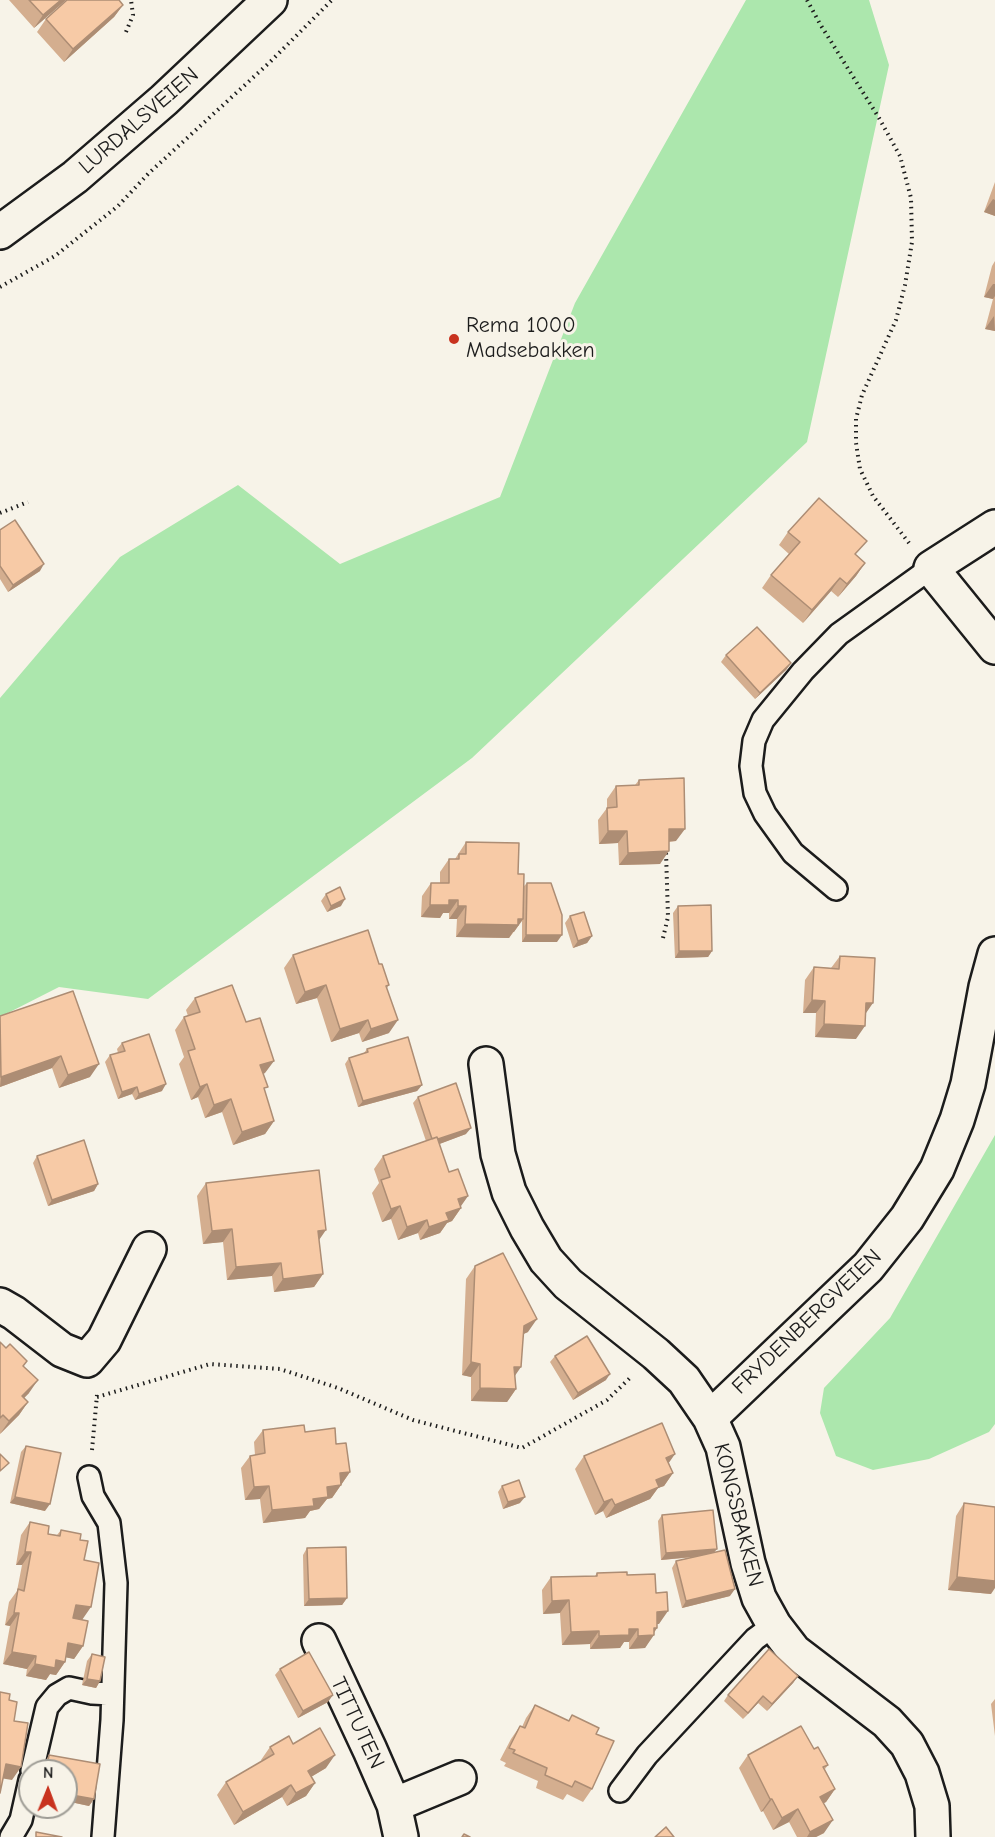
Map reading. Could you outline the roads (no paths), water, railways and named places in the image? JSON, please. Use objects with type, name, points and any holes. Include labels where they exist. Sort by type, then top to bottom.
[{"type":"street","name":"LURDALSVEIEN","points":[[0,232],[26,215],[84,169],[164,100],[270,0]]},
{"type":"street","points":[[995,527],[931,568],[995,647]]},
{"type":"street","name":"FRYDENBERGVEIEN","points":[[710,1418],[730,1396],[868,1267],[907,1218],[937,1169],[957,1120],[968,1084],[986,987],[995,954]]},
{"type":"street","name":"KONGSBAKKEN","points":[[486,1064],[498,1154],[509,1192],[526,1228],[546,1260],[568,1284],[656,1354],[684,1380],[710,1418],[723,1447],[748,1563],[759,1598],[774,1625],[794,1651],[887,1722],[907,1744],[922,1773],[932,1806],[933,1837]]},
{"type":"street","points":[[0,1305],[62,1350],[87,1360],[104,1340],[149,1249]]},
{"type":"street","name":"TITTUTEN","points":[[319,1641],[394,1805],[401,1837]]},
{"type":"street","points":[[394,1805],[459,1778]]},
{"type":"lane","points":[[836,889],[793,853],[765,814],[755,793],[751,766],[754,741],[763,720],[803,671],[839,634],[931,568]]},
{"type":"lane","points":[[89,1477],[93,1496],[109,1523],[116,1583],[103,1837]]},
{"type":"lane","points":[[620,1791],[647,1755],[747,1647],[774,1625]]},
{"type":"lane","points":[[35,1759],[47,1707],[57,1695],[69,1688],[112,1694]]},
{"type":"lane","points":[[11,1837],[21,1819]]},
{"type":"place","name":"Rema 1000 Madsebakken","points":[[454,339]]}]
